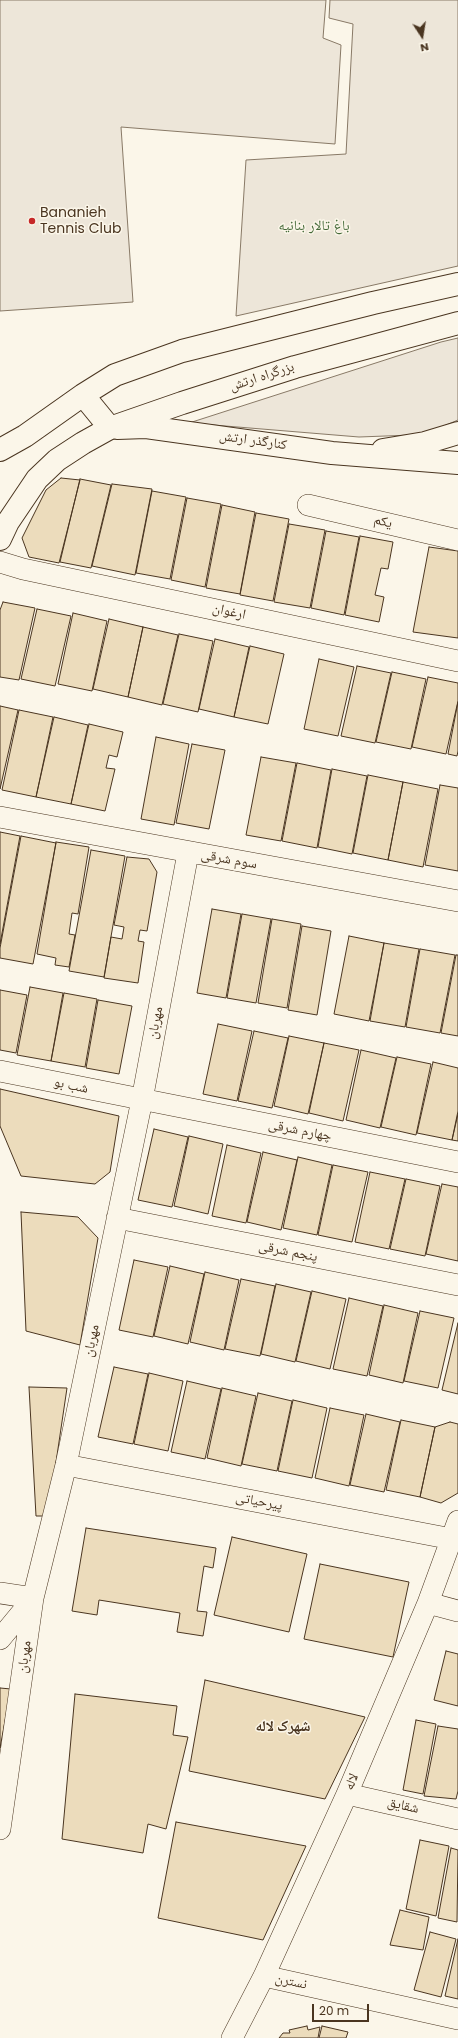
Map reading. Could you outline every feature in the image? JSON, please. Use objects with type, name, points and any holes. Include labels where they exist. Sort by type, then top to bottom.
[{"type":"main road","points":[[0,450],[25,436],[83,395],[115,375],[182,351],[374,303],[458,284]]},
{"type":"main road","name":"بزرگراه ارتش","points":[[110,428],[295,366],[458,323]]},
{"type":"main road","points":[[83,395],[110,428]]},
{"type":"main road","name":"کنارگذر ارتش","points":[[0,539],[8,522],[37,479],[58,460],[83,443],[110,428],[146,427],[357,456],[458,463]]},
{"type":"main road","points":[[357,456],[425,443],[458,433]]},
{"type":"street","points":[[435,462],[458,469]]},
{"type":"street","name":"یکم","points":[[308,505],[458,540]]},
{"type":"street","name":"ارغوان","points":[[0,562],[23,569],[458,661]]},
{"type":"street","name":"سوم شرقی","points":[[0,817],[188,853],[458,901]]},
{"type":"street","name":"مهربان","points":[[0,1829],[33,1598],[66,1465],[142,1100],[188,853]]},
{"type":"street","name":"شب بو","points":[[0,1071],[142,1100]]},
{"type":"street","name":"چهارم شرقی","points":[[142,1100],[458,1162]]},
{"type":"street","name":"پنجم شرقی","points":[[117,1218],[458,1285]]},
{"type":"street","name":"پیرحیاتی","points":[[66,1465],[455,1530]]},
{"type":"street","name":"لاله","points":[[232,2038],[264,1976],[347,1794],[428,1603],[455,1530]]},
{"type":"street","points":[[0,1593],[33,1598]]},
{"type":"street","points":[[0,1639],[33,1598]]},
{"type":"street","points":[[428,1603],[458,1611]]},
{"type":"street","name":"شقایق","points":[[347,1794],[458,1819]]},
{"type":"street","name":"نسترن","points":[[264,1976],[458,2019]]},
{"type":"green space","points":[[0,0],[326,0],[323,38],[341,45],[335,144],[121,127],[133,302],[0,311]]},
{"type":"green space","name":"باغ تالار بنانیه","points":[[330,0],[458,0],[458,266],[236,316],[246,160],[346,154],[353,24],[329,18]]},
{"type":"green space","points":[[458,338],[458,420],[432,431],[412,435],[359,437],[189,423],[441,342]]},
{"type":"building","points":[[61,478],[80,480],[59,563],[29,557],[22,538],[46,490]]},
{"type":"building","points":[[80,479],[111,485],[91,568],[60,562]]},
{"type":"building","points":[[112,484],[152,489],[135,575],[92,566]]},
{"type":"building","points":[[152,491],[186,497],[170,579],[136,573]]},
{"type":"building","points":[[187,498],[221,504],[205,587],[171,580]]},
{"type":"building","points":[[222,505],[255,512],[240,594],[206,588]]},
{"type":"building","points":[[256,513],[289,519],[273,601],[240,595]]},
{"type":"building","points":[[289,524],[325,530],[310,608],[274,602]]},
{"type":"building","points":[[326,531],[359,537],[344,615],[311,608]]},
{"type":"building","points":[[360,536],[393,542],[388,569],[381,568],[375,595],[384,597],[379,622],[345,615]]},
{"type":"building","points":[[429,547],[458,551],[458,638],[413,632]]},
{"type":"building","points":[[3,602],[35,608],[19,680],[0,677],[0,610]]},
{"type":"building","points":[[37,609],[71,616],[55,686],[21,679]]},
{"type":"building","points":[[73,613],[107,621],[92,691],[58,684]]},
{"type":"building","points":[[109,619],[143,627],[128,697],[93,689]]},
{"type":"building","points":[[143,627],[178,635],[162,705],[128,697]]},
{"type":"building","points":[[179,634],[213,641],[198,712],[163,704]]},
{"type":"building","points":[[215,639],[249,647],[234,717],[199,709]]},
{"type":"building","points":[[250,646],[284,654],[268,724],[234,717]]},
{"type":"building","points":[[319,659],[354,667],[338,736],[304,729]]},
{"type":"building","points":[[357,666],[391,673],[375,743],[341,736]]},
{"type":"building","points":[[392,672],[426,679],[411,749],[376,742]]},
{"type":"building","points":[[428,677],[458,683],[458,701],[446,754],[412,747]]},
{"type":"building","points":[[458,702],[458,751],[457,756],[448,754]]},
{"type":"building","points":[[0,706],[18,710],[0,789]]},
{"type":"building","points":[[19,710],[53,717],[36,797],[2,790]]},
{"type":"building","points":[[54,717],[88,725],[71,804],[36,797]]},
{"type":"building","points":[[89,724],[123,732],[117,757],[109,755],[106,768],[115,769],[105,811],[71,804]]},
{"type":"building","points":[[156,737],[189,744],[174,825],[141,819]]},
{"type":"building","points":[[192,744],[225,750],[209,829],[176,823]]},
{"type":"building","points":[[261,757],[296,763],[281,841],[246,835]]},
{"type":"building","points":[[297,763],[331,770],[317,848],[282,841]]},
{"type":"building","points":[[332,769],[367,776],[352,854],[318,847]]},
{"type":"building","points":[[368,775],[403,782],[388,860],[353,853]]},
{"type":"building","points":[[403,782],[438,789],[423,867],[388,860]]},
{"type":"building","points":[[440,785],[458,788],[458,871],[425,865]]},
{"type":"building","points":[[0,832],[20,836],[0,944]]},
{"type":"building","points":[[21,836],[56,843],[33,964],[0,958],[0,948]]},
{"type":"building","points":[[56,842],[89,847],[78,914],[72,913],[69,934],[75,935],[69,967],[55,965],[56,958],[37,954]]},
{"type":"building","points":[[91,850],[125,856],[104,977],[69,971]]},
{"type":"building","points":[[127,857],[149,859],[157,872],[147,931],[140,930],[138,941],[144,942],[138,983],[104,978],[111,937],[122,939],[124,927],[114,925]]},
{"type":"building","points":[[212,909],[241,914],[226,998],[197,993]]},
{"type":"building","points":[[242,914],[271,919],[256,1003],[227,998]]},
{"type":"building","points":[[272,919],[301,924],[287,1008],[258,1003]]},
{"type":"building","points":[[302,926],[331,931],[317,1015],[288,1010]]},
{"type":"building","points":[[349,936],[384,943],[369,1021],[334,1014]]},
{"type":"building","points":[[384,943],[419,949],[405,1027],[370,1021]]},
{"type":"building","points":[[420,949],[455,955],[440,1033],[406,1027]]},
{"type":"building","points":[[456,955],[458,955],[458,1036],[441,1033]]},
{"type":"building","points":[[30,987],[63,993],[51,1061],[17,1055]]},
{"type":"building","points":[[0,990],[27,995],[16,1053],[0,1050]]},
{"type":"building","points":[[64,993],[97,999],[85,1067],[51,1061]]},
{"type":"building","points":[[98,1000],[132,1006],[119,1074],[86,1068]]},
{"type":"building","points":[[218,1024],[252,1031],[237,1101],[203,1094]]},
{"type":"building","points":[[254,1031],[288,1038],[272,1108],[238,1101]]},
{"type":"building","points":[[289,1036],[324,1043],[308,1114],[274,1106]]},
{"type":"building","points":[[324,1043],[359,1050],[343,1121],[309,1113]]},
{"type":"building","points":[[361,1050],[396,1058],[380,1128],[346,1120]]},
{"type":"building","points":[[397,1057],[431,1064],[416,1135],[381,1127]]},
{"type":"building","points":[[433,1062],[458,1068],[458,1111],[452,1140],[417,1133]]},
{"type":"building","points":[[0,1089],[119,1116],[110,1172],[95,1184],[21,1176],[0,1126]]},
{"type":"building","points":[[458,1114],[458,1141],[452,1140]]},
{"type":"building","points":[[154,1129],[188,1137],[172,1207],[138,1200]]},
{"type":"building","points":[[189,1136],[223,1144],[208,1214],[174,1206]]},
{"type":"building","points":[[227,1145],[261,1153],[246,1223],[212,1216]]},
{"type":"building","points":[[263,1152],[297,1160],[281,1230],[247,1222]]},
{"type":"building","points":[[298,1157],[332,1165],[317,1235],[283,1228]]},
{"type":"building","points":[[333,1165],[368,1172],[352,1242],[318,1235]]},
{"type":"building","points":[[370,1172],[405,1179],[389,1249],[355,1242]]},
{"type":"building","points":[[406,1179],[440,1186],[425,1256],[390,1249]]},
{"type":"building","points":[[442,1184],[458,1187],[458,1261],[426,1254]]},
{"type":"building","points":[[21,1212],[78,1217],[98,1238],[80,1345],[26,1331]]},
{"type":"building","points":[[134,1260],[168,1267],[153,1337],[119,1330]]},
{"type":"building","points":[[170,1266],[204,1274],[188,1344],[154,1336]]},
{"type":"building","points":[[205,1272],[239,1280],[224,1350],[190,1342]]},
{"type":"building","points":[[241,1279],[275,1286],[260,1356],[225,1349]]},
{"type":"building","points":[[276,1284],[311,1292],[295,1362],[261,1354]]},
{"type":"building","points":[[312,1291],[346,1299],[330,1369],[296,1361]]},
{"type":"building","points":[[349,1298],[383,1306],[367,1376],[333,1369]]},
{"type":"building","points":[[384,1305],[418,1313],[403,1383],[369,1375]]},
{"type":"building","points":[[420,1311],[454,1318],[438,1388],[404,1381]]},
{"type":"building","points":[[458,1323],[458,1394],[442,1390]]},
{"type":"building","points":[[114,1367],[148,1374],[133,1444],[98,1437]]},
{"type":"building","points":[[149,1373],[183,1381],[168,1451],[134,1444]]},
{"type":"building","points":[[187,1381],[221,1389],[205,1459],[171,1452]]},
{"type":"building","points":[[29,1387],[67,1388],[48,1516],[36,1516]]},
{"type":"building","points":[[222,1388],[256,1396],[241,1466],[207,1458]]},
{"type":"building","points":[[258,1393],[292,1401],[277,1471],[242,1464]]},
{"type":"building","points":[[293,1400],[327,1408],[312,1478],[278,1471]]},
{"type":"building","points":[[330,1408],[364,1415],[349,1486],[315,1478]]},
{"type":"building","points":[[366,1414],[400,1422],[384,1492],[350,1485]]},
{"type":"building","points":[[401,1420],[435,1427],[420,1497],[386,1490]]},
{"type":"building","points":[[450,1422],[458,1424],[458,1493],[441,1503],[420,1497],[435,1427]]},
{"type":"building","points":[[86,1528],[216,1548],[213,1568],[204,1566],[197,1611],[207,1612],[203,1636],[177,1632],[180,1613],[99,1600],[97,1615],[72,1611]]},
{"type":"building","points":[[232,1537],[307,1554],[289,1632],[214,1615]]},
{"type":"building","points":[[320,1564],[409,1582],[393,1657],[304,1639]]},
{"type":"building","points":[[446,1651],[458,1654],[458,1706],[434,1700]]},
{"type":"building","points":[[205,1680],[365,1717],[325,1799],[189,1771]]},
{"type":"building","points":[[0,1688],[11,1689],[0,1748]]},
{"type":"building","points":[[75,1694],[177,1706],[173,1735],[188,1737],[166,1829],[148,1824],[143,1853],[62,1839]]},
{"type":"building","points":[[416,1720],[436,1724],[423,1794],[403,1790]]},
{"type":"building","points":[[438,1726],[458,1729],[458,1791],[456,1799],[424,1796]]},
{"type":"building","points":[[176,1822],[306,1846],[263,1940],[158,1918]]},
{"type":"building","points":[[420,1840],[449,1846],[436,1916],[406,1909]]},
{"type":"building","points":[[451,1848],[458,1850],[457,1922],[438,1918]]},
{"type":"building","points":[[400,1910],[429,1917],[423,1950],[390,1945]]},
{"type":"building","points":[[430,1932],[456,1939],[441,1997],[414,1990]]},
{"type":"building","points":[[458,1939],[458,1999],[445,1996]]},
{"type":"building","points":[[307,2026],[308,2030],[320,2027],[318,2038],[279,2038],[283,2033],[290,2033],[289,2030]]},
{"type":"building","points":[[322,2026],[348,2032],[346,2038],[319,2038]]},
{"type":"place","name":"Bananieh Tennis Club","points":[[32,221]]},
{"type":"district","name":"شهرک لاله","points":[[283,1727]]}]
